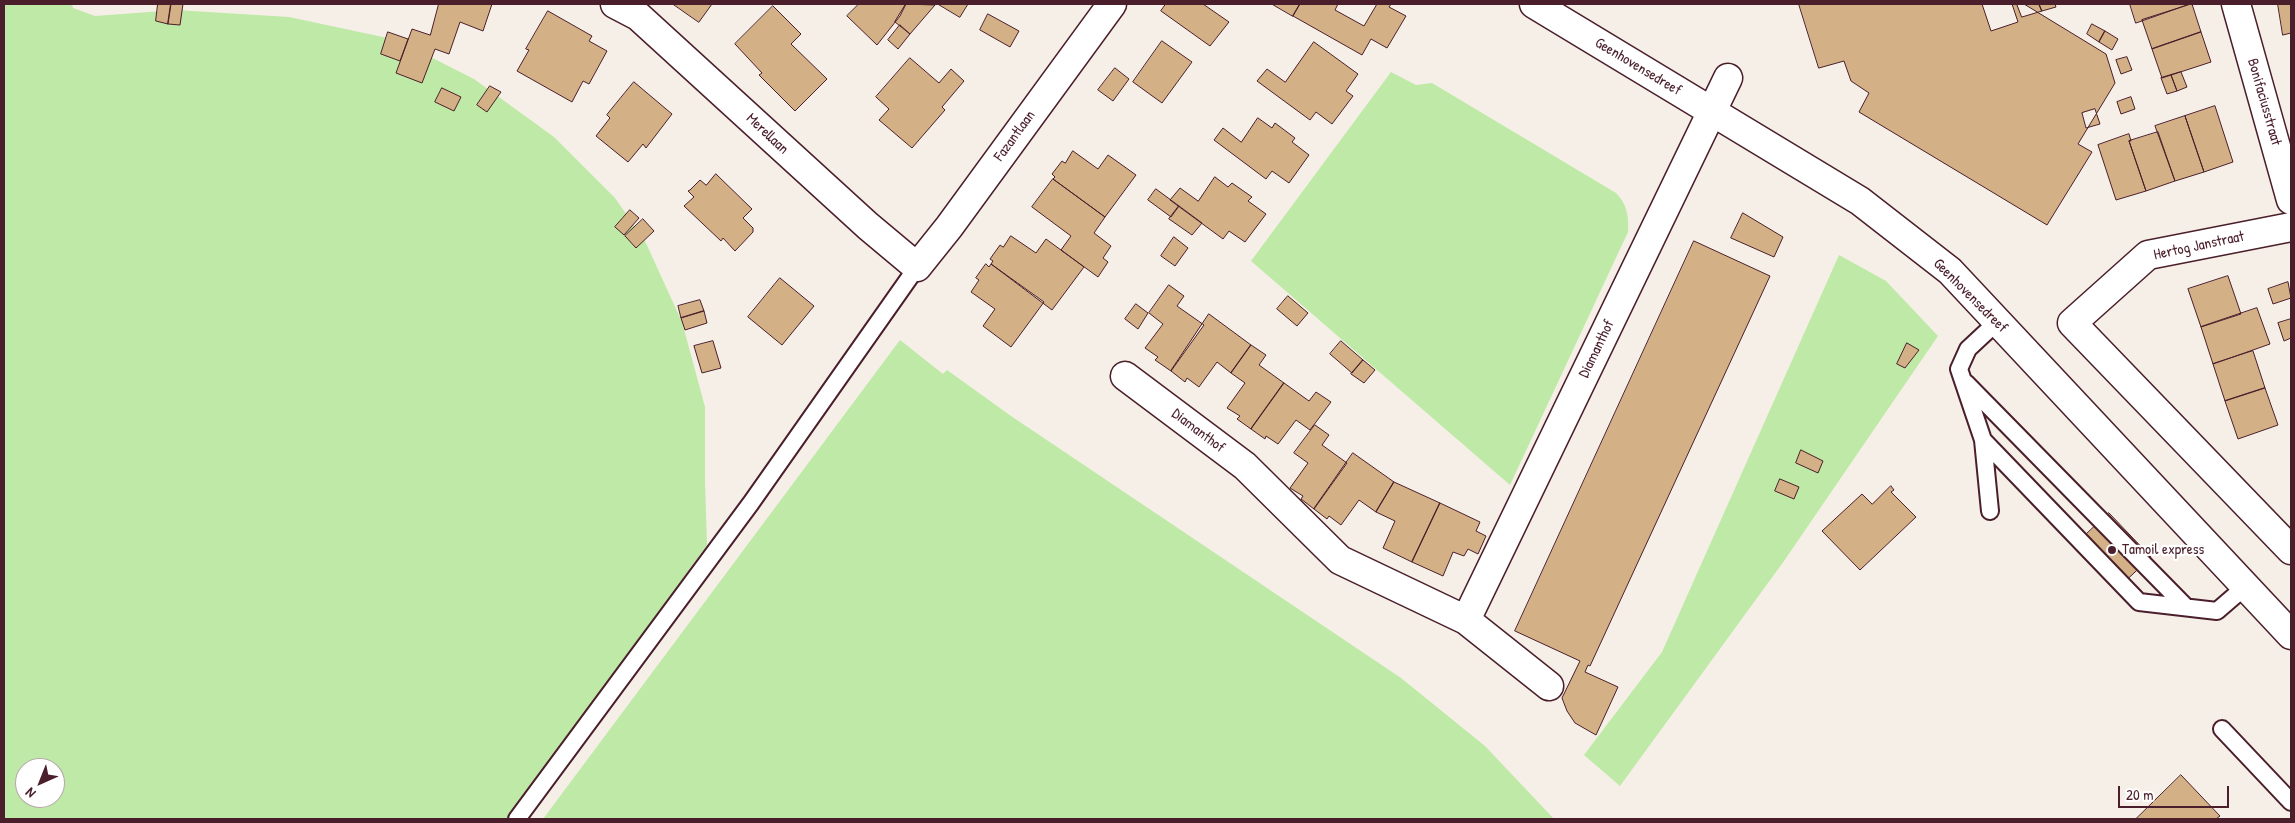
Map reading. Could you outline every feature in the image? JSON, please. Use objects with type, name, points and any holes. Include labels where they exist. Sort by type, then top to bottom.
[{"type":"street","name":"Merellaan","points":[[615,4],[638,16],[868,226],[917,267]]},
{"type":"street","name":"Fazantlaan","points":[[917,267],[949,227],[1112,4]]},
{"type":"street","name":"Geenhovensedreef","points":[[1534,4],[1860,201],[1950,271],[2291,635]]},
{"type":"street","name":"Bonifaciusstraat","points":[[2236,4],[2291,200]]},
{"type":"street","name":"Diamanthof","points":[[1466,620],[1728,78]]},
{"type":"street","name":"Hertog Janstraat","points":[[2291,227],[2148,255],[2072,323],[2291,550]]},
{"type":"street","name":"Diamanthof","points":[[1125,376],[1245,466],[1340,560],[1466,620],[1549,686]]},
{"type":"lane","points":[[517,819],[751,503],[917,267]]},
{"type":"lane","points":[[1990,511],[1983,440],[1959,369],[1968,349],[1997,322]]},
{"type":"lane","points":[[1963,380],[2186,607]]},
{"type":"lane","points":[[1983,440],[2139,602],[2217,611],[2246,586]]},
{"type":"lane","points":[[2222,729],[2291,802]]},
{"type":"green space","points":[[6,4],[72,4],[73,8],[95,16],[176,10],[289,17],[397,40],[474,79],[554,137],[615,198],[645,241],[682,322],[705,407],[707,545],[508,819],[4,819],[4,7]]},
{"type":"green space","points":[[1391,72],[1416,85],[1432,83],[1616,193],[1623,201],[1626,211],[1628,232],[1510,485],[1251,261]]},
{"type":"green space","points":[[1839,255],[1886,281],[1938,336],[1784,561],[1620,786],[1584,755],[1662,652]]},
{"type":"green space","points":[[900,340],[943,374],[947,370],[1011,416],[1401,678],[1485,746],[1554,819],[543,819]]},
{"type":"building","points":[[158,4],[171,4],[168,24],[156,21]]},
{"type":"building","points":[[171,4],[183,4],[180,25],[168,24]]},
{"type":"building","points":[[439,4],[492,4],[483,31],[460,22],[449,54],[435,49],[422,83],[396,73],[412,29],[430,35]]},
{"type":"building","points":[[673,4],[712,4],[699,22]]},
{"type":"building","points":[[859,4],[906,4],[900,16],[877,45],[847,16]]},
{"type":"building","points":[[906,4],[935,5],[910,34],[895,22]]},
{"type":"building","points":[[938,4],[968,4],[960,17]]},
{"type":"building","points":[[1166,4],[1203,4],[1229,22],[1210,46],[1161,11]]},
{"type":"building","points":[[1272,4],[1300,4],[1293,16]]},
{"type":"building","points":[[1300,4],[1338,4],[1335,10],[1364,26],[1377,4],[1391,4],[1389,7],[1406,16],[1387,48],[1371,39],[1362,55],[1293,16]]},
{"type":"building","points":[[1799,4],[1982,4],[1991,31],[2018,22],[2012,4],[2024,4],[2106,54],[2115,83],[2078,144],[2092,152],[2047,225],[1859,112],[1869,93],[1851,81],[1844,61],[1819,68]]},
{"type":"building","points":[[2017,4],[2039,4],[2042,11],[2022,17]]},
{"type":"building","points":[[2039,4],[2055,4],[2056,7],[2042,11]]},
{"type":"building","points":[[2130,4],[2190,4],[2136,23]]},
{"type":"building","points":[[2192,4],[2201,32],[2152,49],[2142,20]]},
{"type":"building","points":[[2278,4],[2291,4],[2291,33],[2283,35]]},
{"type":"building","points":[[773,6],[801,34],[791,44],[827,79],[795,111],[759,75],[762,73],[735,44]]},
{"type":"building","points":[[548,11],[592,36],[589,41],[607,51],[589,84],[583,81],[572,102],[517,71],[529,50],[526,49]]},
{"type":"building","points":[[988,14],[1019,31],[1010,47],[980,30]]},
{"type":"building","points":[[2092,24],[2105,31],[2099,42],[2087,34]]},
{"type":"building","points":[[900,25],[910,34],[898,49],[888,40]]},
{"type":"building","points":[[2105,31],[2118,39],[2112,50],[2099,42]]},
{"type":"building","points":[[388,32],[408,39],[400,61],[381,54]]},
{"type":"building","points":[[2201,32],[2211,62],[2162,78],[2152,49]]},
{"type":"building","points":[[1162,41],[1192,62],[1162,103],[1133,82]]},
{"type":"building","points":[[1314,42],[1358,74],[1346,91],[1353,96],[1332,124],[1316,112],[1310,120],[1257,81],[1267,69],[1285,82]]},
{"type":"building","points":[[2127,57],[2132,70],[2121,74],[2116,60]]},
{"type":"building","points":[[910,58],[939,83],[951,69],[964,81],[942,107],[945,110],[912,148],[879,120],[889,109],[876,97]]},
{"type":"building","points":[[1115,68],[1129,79],[1113,101],[1098,90]]},
{"type":"building","points":[[2181,72],[2187,87],[2177,91],[2171,75]]},
{"type":"building","points":[[2171,75],[2177,91],[2167,94],[2161,78]]},
{"type":"building","points":[[634,82],[672,114],[646,148],[643,144],[628,162],[596,136],[610,118],[607,115]]},
{"type":"building","points":[[490,86],[501,92],[487,112],[477,105]]},
{"type":"building","points":[[442,88],[461,97],[454,111],[435,102]]},
{"type":"building","points":[[2131,97],[2135,109],[2121,114],[2117,102]]},
{"type":"building","points":[[2215,106],[2233,162],[2204,172],[2185,116]]},
{"type":"building","points":[[2095,109],[2100,124],[2086,128],[2082,113]]},
{"type":"building","points":[[2185,116],[2204,172],[2175,181],[2155,126]]},
{"type":"building","points":[[1258,118],[1272,128],[1275,123],[1295,138],[1292,142],[1309,155],[1289,183],[1272,171],[1266,179],[1214,140],[1223,128],[1241,142]]},
{"type":"building","points":[[2158,132],[2175,181],[2146,191],[2129,141]]},
{"type":"building","points":[[2129,134],[2131,141],[2129,141],[2146,191],[2116,200],[2098,145]]},
{"type":"building","points":[[1073,151],[1098,169],[1108,155],[1136,175],[1105,217],[1053,179],[1055,177],[1052,174],[1062,161],[1065,163]]},
{"type":"building","points":[[716,174],[752,209],[743,218],[753,228],[753,232],[735,251],[723,238],[721,241],[684,206],[694,197],[688,191],[700,180],[706,185]]},
{"type":"building","points":[[1215,177],[1228,187],[1232,183],[1252,197],[1248,201],[1266,214],[1245,242],[1229,231],[1223,239],[1170,200],[1180,188],[1198,201]]},
{"type":"building","points":[[1053,179],[1105,217],[1094,233],[1111,246],[1103,258],[1108,262],[1098,277],[1061,250],[1071,236],[1032,207]]},
{"type":"building","points":[[1156,189],[1179,206],[1171,217],[1148,200]]},
{"type":"building","points":[[1179,206],[1202,223],[1192,235],[1169,219]]},
{"type":"building","points":[[630,210],[639,218],[624,235],[615,227]]},
{"type":"building","points":[[1743,213],[1783,237],[1774,257],[1731,238]]},
{"type":"building","points":[[643,219],[654,231],[636,248],[625,236]]},
{"type":"building","points":[[1011,236],[1036,253],[1046,239],[1084,267],[1052,310],[991,264],[993,261],[990,259],[1000,245],[1003,247]]},
{"type":"building","points":[[1174,237],[1188,248],[1175,266],[1161,256]]},
{"type":"building","points":[[1694,241],[1770,276],[1590,666],[1588,665],[1585,672],[1618,687],[1596,735],[1575,723],[1567,711],[1562,698],[1580,661],[1515,631]]},
{"type":"building","points":[[986,264],[989,267],[991,264],[1044,302],[1011,347],[983,326],[995,309],[971,292],[979,280],[976,278]]},
{"type":"building","points":[[2228,276],[2241,314],[2201,327],[2188,289]]},
{"type":"building","points":[[780,278],[814,306],[782,345],[748,317]]},
{"type":"building","points":[[2288,282],[2291,298],[2273,304],[2268,289]]},
{"type":"building","points":[[1169,285],[1184,296],[1177,306],[1204,325],[1171,371],[1155,360],[1158,357],[1145,348],[1163,324],[1149,313]]},
{"type":"building","points":[[1288,296],[1308,313],[1297,326],[1277,309]]},
{"type":"building","points":[[700,300],[704,311],[681,318],[678,306]]},
{"type":"building","points":[[1136,304],[1148,313],[1138,329],[1125,319]]},
{"type":"building","points":[[2257,308],[2270,344],[2213,364],[2201,327]]},
{"type":"building","points":[[704,311],[707,323],[685,330],[681,318]]},
{"type":"building","points":[[1209,314],[1251,345],[1231,373],[1217,362],[1199,387],[1187,378],[1185,382],[1171,371]]},
{"type":"building","points":[[2291,319],[2291,338],[2284,341],[2278,323]]},
{"type":"building","points":[[713,341],[721,368],[702,373],[694,346]]},
{"type":"building","points":[[1341,341],[1363,360],[1352,373],[1330,354]]},
{"type":"building","points":[[1907,343],[1919,350],[1905,368],[1897,364]]},
{"type":"building","points":[[1251,345],[1266,355],[1259,365],[1284,383],[1251,429],[1237,419],[1240,416],[1227,408],[1245,383],[1231,373]]},
{"type":"building","points":[[2253,351],[2265,388],[2225,401],[2213,364]]},
{"type":"building","points":[[1363,360],[1375,370],[1364,383],[1351,374]]},
{"type":"building","points":[[1284,383],[1309,401],[1316,392],[1331,402],[1310,430],[1296,420],[1278,444],[1266,436],[1265,439],[1251,429]]},
{"type":"building","points":[[2265,388],[2278,425],[2238,439],[2225,401]]},
{"type":"building","points":[[1315,425],[1329,435],[1322,445],[1347,463],[1314,509],[1301,499],[1303,496],[1290,488],[1308,463],[1294,453]]},
{"type":"building","points":[[1801,450],[1823,461],[1818,473],[1796,463]]},
{"type":"building","points":[[1353,453],[1394,482],[1376,512],[1359,500],[1341,525],[1329,516],[1327,519],[1314,509]]},
{"type":"building","points":[[1780,479],[1799,487],[1794,499],[1775,491]]},
{"type":"building","points":[[1394,482],[1440,503],[1412,562],[1383,548],[1395,521],[1376,512]]},
{"type":"building","points":[[1891,486],[1894,490],[1891,492],[1916,517],[1860,570],[1822,531],[1862,494],[1872,504]]},
{"type":"building","points":[[1440,503],[1480,522],[1476,531],[1486,536],[1478,554],[1468,549],[1464,556],[1453,552],[1443,576],[1412,562]]},
{"type":"building","points":[[2109,513],[2151,557],[2118,588],[2076,544]]},
{"type":"building","points":[[2181,775],[2220,816],[2216,819],[2136,819]]},
{"type":"place","name":"Tamoil express","points":[[2112,550]]}]
